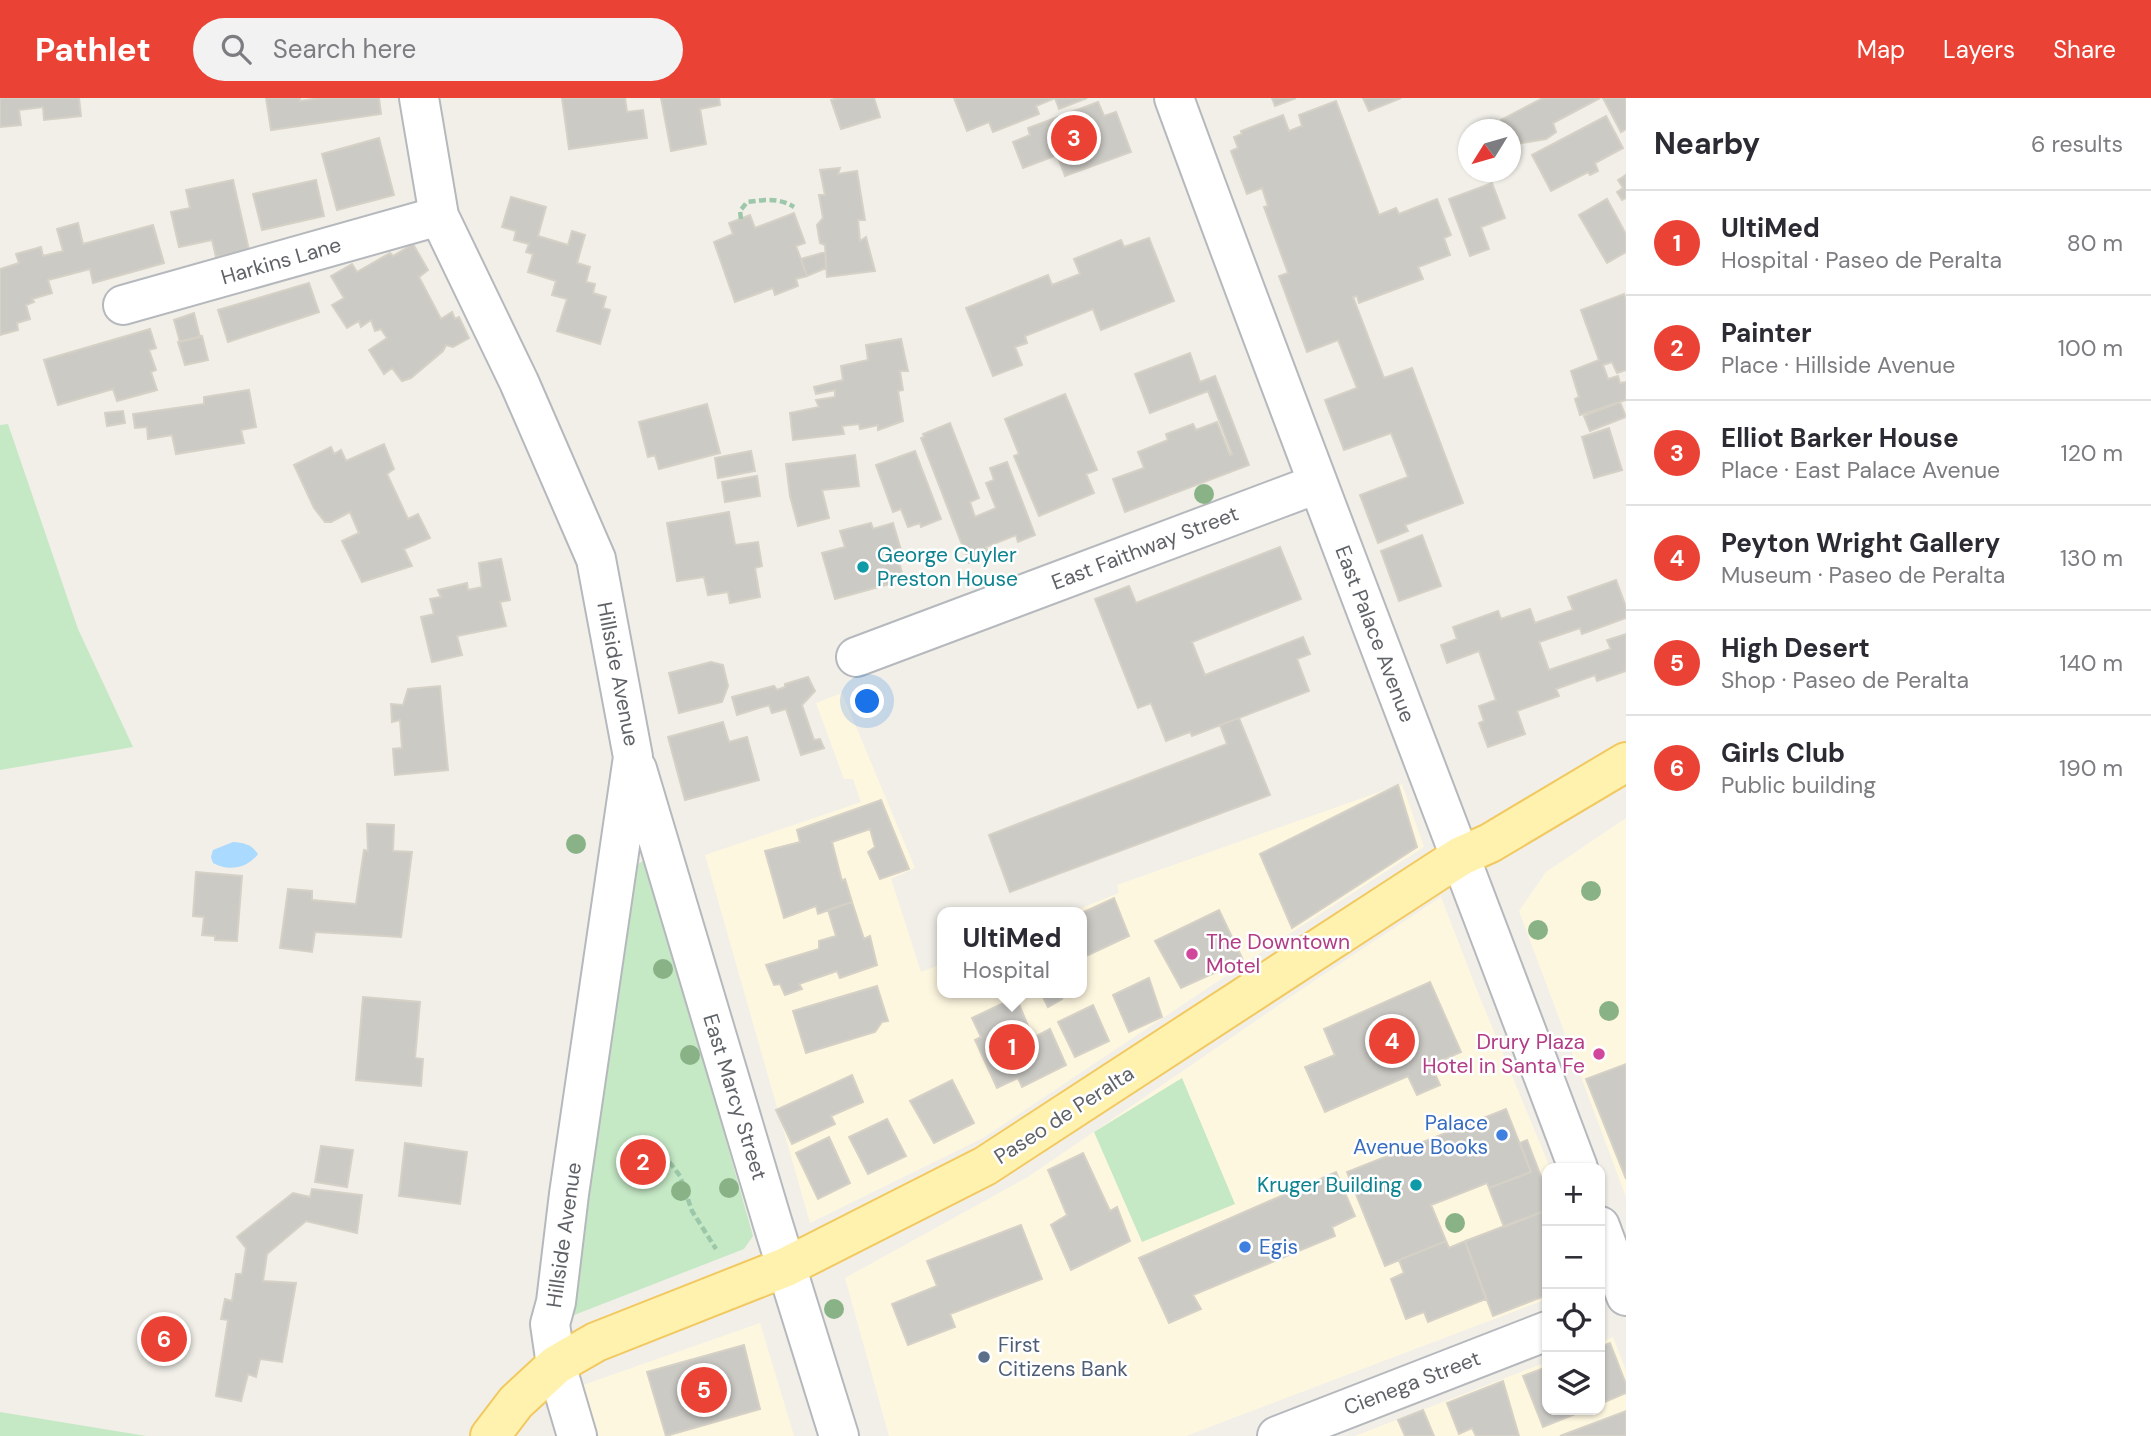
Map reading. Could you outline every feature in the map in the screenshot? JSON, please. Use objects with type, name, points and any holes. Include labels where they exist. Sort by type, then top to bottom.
[{"type":"main road","name":"Paseo de Peralta","points":[[490,1436],[516,1402],[556,1364],[596,1342],[786,1267],[985,1166],[1461,856],[1490,843],[1626,762]]},
{"type":"street","name":"Hillside Avenue","points":[[419,98],[439,216],[519,382],[596,559],[634,757],[569,1194],[556,1302],[550,1324],[556,1364],[577,1436]]},
{"type":"street","name":"East Palace Avenue","points":[[1174,98],[1317,484],[1576,1163]]},
{"type":"street","name":"Harkins Lane","points":[[123,305],[439,216]]},
{"type":"street","name":"East Faithway Street","points":[[856,657],[1317,484]]},
{"type":"street","name":"East Marcy Street","points":[[634,757],[839,1436]]},
{"type":"street","points":[[1605,1240],[1626,1298],[1605,1308]]},
{"type":"street","name":"Cienega Street","points":[[1277,1436],[1542,1333]]},
{"type":"path","points":[[741,219],[740,211],[747,202],[784,201],[794,207]]},
{"type":"path","points":[[631,1158],[664,1155],[680,1176],[692,1211],[716,1249]]},
{"type":"shaded area","points":[[842,693],[915,868],[891,879],[921,972],[937,966],[937,998],[1087,998],[1087,907],[1084,907],[1119,893],[1117,885],[1402,784],[1424,847],[983,1138],[810,1223],[705,855],[861,802],[853,779],[844,779],[816,703]]},
{"type":"shaded area","name":"Drury Plaza Hotel in Santa Fe","points":[[1626,818],[1626,1197],[1519,911],[1546,872]]},
{"type":"shaded area","points":[[1441,897],[1548,1163],[1542,1163],[1542,1301],[1186,1436],[889,1436],[845,1278],[1028,1177]]},
{"type":"shaded area","points":[[760,1323],[794,1436],[599,1436],[583,1385]]},
{"type":"shaded area","points":[[1613,1337],[1626,1371],[1626,1436],[1355,1436],[1542,1364],[1542,1415],[1605,1415],[1605,1340]]},
{"type":"green space","points":[[8,424],[78,629],[133,747],[0,770],[0,425]]},
{"type":"green space","points":[[643,861],[659,902],[753,1236],[744,1249],[569,1317],[632,867]]},
{"type":"green space","points":[[1182,1078],[1235,1204],[1142,1242],[1094,1132]]},
{"type":"green space","points":[[0,1412],[146,1436],[0,1436]]},
{"type":"water","points":[[233,842],[247,845],[258,854],[249,863],[237,867],[213,863],[213,850]]},
{"type":"building","points":[[0,98],[79,98],[81,116],[44,120],[43,107],[19,110],[21,125],[0,127]]},
{"type":"building","points":[[266,98],[300,98],[300,101],[320,98],[379,98],[381,114],[271,130]]},
{"type":"building","points":[[562,98],[625,98],[627,112],[643,110],[647,138],[569,149]]},
{"type":"building","points":[[661,98],[719,98],[720,105],[700,109],[706,144],[671,151]]},
{"type":"building","points":[[874,98],[880,117],[841,129],[831,100]]},
{"type":"building","points":[[954,98],[1055,98],[1036,106],[1039,114],[993,132],[989,122],[967,131]]},
{"type":"building","points":[[1055,98],[1087,98],[1059,109]]},
{"type":"building","points":[[1272,98],[1296,98],[1275,106]]},
{"type":"building","points":[[1363,98],[1401,98],[1369,111]]},
{"type":"building","points":[[1543,98],[1600,98],[1553,123],[1556,132],[1546,139],[1521,143],[1521,119],[1503,119]]},
{"type":"building","points":[[1603,98],[1626,98],[1626,129],[1621,132]]},
{"type":"building","points":[[1336,101],[1379,215],[1396,208],[1399,214],[1437,199],[1451,235],[1444,238],[1450,255],[1418,267],[1423,279],[1359,303],[1357,296],[1353,297],[1384,378],[1412,368],[1463,503],[1405,525],[1408,531],[1378,543],[1360,495],[1408,477],[1391,433],[1344,450],[1325,400],[1357,388],[1338,340],[1307,352],[1279,276],[1288,273],[1264,207],[1268,206],[1262,188],[1247,194],[1231,151],[1238,148],[1234,137],[1242,134],[1241,131],[1283,115],[1289,131],[1302,126],[1299,115]]},
{"type":"building","points":[[1098,102],[1104,116],[1116,112],[1131,152],[1065,176],[1057,155],[1023,168],[1013,142],[1030,135],[1028,128]]},
{"type":"building","points":[[1606,116],[1623,148],[1595,163],[1598,171],[1590,175],[1588,172],[1551,191],[1532,155]]},
{"type":"building","points":[[379,138],[394,195],[337,210],[322,154]]},
{"type":"building","points":[[840,168],[838,174],[857,171],[865,220],[858,220],[860,241],[866,237],[875,271],[827,277],[825,245],[820,243],[817,225],[823,218],[819,195],[825,195],[820,170]]},
{"type":"building","points":[[1626,175],[1626,198],[1622,200],[1617,192],[1623,188],[1618,180]]},
{"type":"building","points":[[233,180],[249,250],[216,257],[212,240],[179,247],[171,212],[190,208],[186,190]]},
{"type":"building","points":[[316,180],[324,216],[262,230],[253,194]]},
{"type":"building","points":[[1492,183],[1505,218],[1481,227],[1489,249],[1470,256],[1449,199]]},
{"type":"building","points":[[511,197],[546,207],[538,236],[568,245],[572,231],[585,235],[577,263],[590,267],[586,282],[595,284],[593,293],[606,297],[603,308],[610,310],[600,344],[557,331],[567,299],[552,295],[556,281],[528,272],[533,254],[526,252],[529,244],[514,240],[516,231],[502,227]]},
{"type":"building","points":[[1607,199],[1626,234],[1626,252],[1607,263],[1579,215]]},
{"type":"building","points":[[794,213],[805,243],[796,246],[807,276],[796,279],[798,286],[775,295],[773,288],[735,302],[714,242],[733,234],[729,223],[750,215],[755,228]]},
{"type":"building","points":[[78,223],[83,244],[153,225],[164,263],[93,283],[90,269],[48,280],[52,293],[32,299],[34,302],[26,305],[30,319],[17,323],[18,330],[0,335],[0,269],[19,263],[16,254],[41,247],[43,256],[63,251],[57,229]]},
{"type":"building","points":[[1149,238],[1174,301],[1101,330],[1093,309],[1025,336],[1027,343],[1015,347],[1022,365],[993,376],[966,308],[1048,275],[1052,285],[1080,274],[1074,259],[1121,240],[1124,247]]},
{"type":"building","points":[[413,244],[428,270],[419,277],[441,319],[452,312],[455,319],[459,317],[469,338],[453,347],[446,345],[443,351],[411,378],[402,381],[392,368],[384,374],[369,350],[387,338],[381,329],[375,331],[371,320],[361,327],[359,321],[347,328],[332,305],[344,298],[331,276],[352,264],[357,272],[390,253],[393,256]]},
{"type":"building","points":[[825,252],[826,268],[807,276],[801,259]]},
{"type":"building","points":[[309,283],[319,312],[228,342],[218,310]]},
{"type":"building","points":[[1624,294],[1626,370],[1617,373],[1612,362],[1603,365],[1608,379],[1618,376],[1620,383],[1626,382],[1626,400],[1580,415],[1575,399],[1579,397],[1571,371],[1599,360],[1581,310]]},
{"type":"building","points":[[194,313],[200,337],[180,342],[174,320]]},
{"type":"building","points":[[150,329],[156,348],[149,350],[156,370],[151,372],[157,390],[117,401],[113,389],[58,405],[44,360]]},
{"type":"building","points":[[202,336],[208,360],[185,365],[178,342]]},
{"type":"building","points":[[901,339],[908,371],[900,371],[903,390],[898,391],[903,421],[878,430],[878,425],[860,429],[859,424],[842,426],[844,434],[793,440],[790,413],[819,407],[816,400],[835,397],[835,390],[816,394],[814,387],[843,380],[841,366],[868,360],[866,345]]},
{"type":"building","points":[[1190,353],[1200,382],[1215,376],[1249,465],[1125,512],[1113,479],[1144,468],[1138,452],[1168,440],[1166,434],[1193,424],[1196,430],[1217,422],[1230,455],[1232,454],[1208,391],[1150,413],[1135,374]]},
{"type":"building","points":[[249,390],[256,427],[241,430],[244,443],[176,454],[172,435],[148,439],[147,427],[135,428],[133,414],[204,404],[204,397]]},
{"type":"building","points":[[1065,394],[1097,470],[1086,474],[1094,493],[1039,516],[1014,456],[1019,454],[1005,419]]},
{"type":"building","points":[[1620,402],[1626,417],[1590,431],[1584,416]]},
{"type":"building","points":[[707,404],[720,453],[659,469],[655,455],[648,457],[639,422]]},
{"type":"building","points":[[123,411],[125,423],[107,426],[105,413]]},
{"type":"building","points":[[950,423],[979,498],[970,502],[975,517],[996,508],[986,483],[994,480],[990,468],[1007,462],[1035,535],[1018,542],[1016,535],[986,547],[989,555],[969,563],[921,438],[924,437],[923,434]]},
{"type":"building","points":[[1609,428],[1622,470],[1594,478],[1582,437]]},
{"type":"building","points":[[384,444],[394,469],[387,474],[408,519],[418,514],[430,538],[404,549],[412,566],[362,582],[342,541],[359,533],[350,512],[331,522],[325,522],[314,508],[294,465],[331,447],[334,454],[341,450],[346,461]]},
{"type":"building","points":[[751,451],[755,471],[718,478],[715,458]]},
{"type":"building","points":[[915,451],[941,519],[921,527],[920,523],[908,527],[901,509],[893,512],[876,465]]},
{"type":"building","points":[[855,455],[859,486],[822,490],[829,518],[798,526],[790,496],[786,464]]},
{"type":"building","points":[[757,476],[760,496],[725,502],[722,482]]},
{"type":"building","points":[[729,512],[735,545],[758,542],[762,566],[755,568],[760,597],[730,603],[728,592],[708,595],[704,577],[677,581],[667,523]]},
{"type":"building","name":"George Cuyler Preston House","points":[[871,523],[873,529],[893,523],[901,550],[896,551],[904,580],[835,599],[822,553],[845,547],[840,531]]},
{"type":"building","points":[[1422,535],[1441,586],[1399,601],[1381,551]]},
{"type":"building","points":[[1280,547],[1301,599],[1192,642],[1205,675],[1303,637],[1310,654],[1297,659],[1309,691],[1192,736],[1190,732],[1166,741],[1151,703],[1138,708],[1095,599],[1129,586],[1136,603]]},
{"type":"building","points":[[501,559],[510,600],[500,602],[506,626],[457,636],[462,655],[432,662],[421,617],[434,614],[430,599],[441,597],[438,590],[467,583],[468,590],[482,587],[479,563]]},
{"type":"building","points":[[1616,580],[1626,607],[1626,618],[1582,634],[1580,628],[1539,642],[1549,670],[1611,649],[1607,640],[1626,634],[1626,671],[1597,681],[1595,675],[1556,689],[1559,696],[1517,711],[1525,734],[1488,747],[1479,723],[1484,721],[1479,706],[1496,700],[1479,651],[1447,663],[1441,645],[1457,639],[1453,627],[1498,611],[1501,619],[1530,609],[1535,623],[1573,610],[1568,597]]},
{"type":"building","points":[[711,662],[723,665],[728,686],[722,702],[679,713],[669,673]]},
{"type":"building","points":[[808,677],[815,691],[802,705],[814,740],[820,739],[824,748],[801,755],[786,709],[772,713],[769,705],[737,715],[732,697],[774,686],[777,690],[785,687],[785,684]]},
{"type":"building","points":[[440,686],[448,770],[395,775],[393,749],[402,748],[400,720],[392,722],[391,704],[403,705],[408,689]]},
{"type":"building","points":[[1239,718],[1270,795],[1010,892],[989,835],[1227,744],[1220,725]]},
{"type":"building","points":[[723,722],[729,742],[747,737],[759,780],[685,800],[668,737]]},
{"type":"building","points":[[1398,785],[1417,847],[1292,928],[1260,854]]},
{"type":"building","points":[[881,800],[909,869],[880,879],[868,852],[875,847],[870,829],[832,842],[842,881],[845,879],[852,902],[818,914],[816,906],[784,918],[765,851],[800,842],[797,830]]},
{"type":"building","points":[[367,824],[394,825],[393,851],[412,852],[401,937],[315,932],[312,952],[280,948],[288,889],[312,891],[312,900],[356,904],[364,850],[368,851]]},
{"type":"building","points":[[196,872],[242,876],[237,941],[215,940],[215,936],[202,935],[204,917],[193,916]]},
{"type":"building","points":[[1114,898],[1129,936],[1087,956],[1087,911]]},
{"type":"building","points":[[852,902],[864,939],[870,936],[877,965],[840,978],[837,971],[799,984],[802,989],[785,995],[780,984],[774,985],[766,965],[819,949],[819,941],[836,936],[828,910]]},
{"type":"building","points":[[1219,910],[1243,960],[1181,988],[1155,941]]},
{"type":"building","points":[[1149,978],[1162,1017],[1129,1032],[1113,995]]},
{"type":"building","points":[[1430,982],[1461,1052],[1431,1065],[1440,1085],[1417,1095],[1408,1076],[1325,1112],[1305,1067],[1335,1055],[1324,1029]]},
{"type":"building","points":[[877,986],[888,1021],[882,1022],[875,1032],[806,1053],[793,1011]]},
{"type":"building","points":[[363,997],[420,1002],[415,1058],[423,1059],[421,1086],[356,1080]]},
{"type":"building","points":[[1016,998],[1033,1038],[1050,1029],[1066,1065],[1022,1087],[1018,1078],[997,1088],[975,1040],[981,1037],[972,1018]]},
{"type":"building","points":[[1044,998],[1062,998],[1062,999],[1048,1007]]},
{"type":"building","points":[[1093,1005],[1109,1041],[1075,1057],[1058,1022]]},
{"type":"building","name":"Drury Plaza Hotel in Santa Fe","points":[[1626,1064],[1626,1179],[1586,1079]]},
{"type":"building","points":[[852,1075],[863,1102],[831,1116],[835,1124],[792,1144],[776,1110]]},
{"type":"building","points":[[952,1080],[974,1123],[934,1143],[910,1101]]},
{"type":"building","name":"Kruger Building","points":[[1506,1109],[1531,1172],[1489,1188],[1487,1183],[1431,1205],[1446,1241],[1385,1266],[1347,1172]]},
{"type":"building","points":[[887,1119],[906,1156],[868,1174],[849,1137]]},
{"type":"building","points":[[829,1137],[850,1183],[818,1199],[796,1153]]},
{"type":"building","points":[[1527,1140],[1542,1179],[1542,1212],[1504,1227],[1489,1188],[1531,1172],[1520,1143]]},
{"type":"building","points":[[405,1143],[467,1152],[460,1204],[399,1196]]},
{"type":"building","points":[[321,1146],[353,1150],[347,1187],[315,1182]]},
{"type":"building","points":[[1083,1153],[1110,1211],[1117,1207],[1130,1241],[1071,1270],[1051,1225],[1067,1215],[1048,1170]]},
{"type":"building","points":[[1336,1172],[1355,1216],[1332,1227],[1335,1236],[1193,1295],[1201,1309],[1169,1323],[1139,1258]]},
{"type":"building","points":[[312,1189],[362,1195],[357,1233],[306,1221],[267,1254],[263,1281],[296,1283],[282,1362],[260,1359],[256,1377],[248,1374],[241,1401],[216,1396],[228,1320],[221,1319],[225,1299],[232,1301],[236,1274],[242,1274],[246,1248],[237,1237],[293,1193],[310,1197]]},
{"type":"building","points":[[1542,1212],[1542,1297],[1493,1316],[1465,1241]]},
{"type":"building","points":[[1021,1225],[1042,1279],[950,1314],[955,1327],[908,1345],[892,1304],[937,1286],[927,1261]]},
{"type":"building","points":[[1446,1241],[1449,1248],[1465,1241],[1486,1299],[1428,1322],[1424,1312],[1406,1319],[1391,1279],[1404,1273],[1399,1260]]},
{"type":"building","points":[[1610,1343],[1626,1384],[1626,1393],[1605,1402],[1605,1352],[1605,1345]]},
{"type":"building","points":[[744,1345],[760,1409],[666,1436],[647,1372]]},
{"type":"building","points":[[1542,1369],[1542,1415],[1573,1415],[1543,1427],[1523,1376]]},
{"type":"building","points":[[1503,1381],[1519,1436],[1476,1436],[1472,1428],[1459,1434],[1447,1403]]},
{"type":"building","points":[[1423,1410],[1434,1436],[1405,1436],[1398,1420]]},
{"type":"building","points":[[1626,1411],[1626,1436],[1560,1436]]},
{"type":"place","name":"Elliot Barker House","points":[[1074,138]]},
{"type":"place","name":"George Cuyler Preston House","points":[[863,567]]},
{"type":"place","name":"The Downtown Motel","points":[[1192,954]]},
{"type":"place","name":"Peyton Wright Gallery","points":[[1392,1041]]},
{"type":"place","name":"UltiMed","points":[[1012,1047]]},
{"type":"place","name":"Drury Plaza Hotel in Santa Fe","points":[[1599,1054]]},
{"type":"place","name":"Palace Avenue Books","points":[[1502,1135]]},
{"type":"place","name":"Painter","points":[[643,1162]]},
{"type":"place","name":"Kruger Building","points":[[1416,1185]]},
{"type":"place","name":"Egis","points":[[1245,1247]]},
{"type":"place","name":"Girls Club","points":[[164,1339]]},
{"type":"place","name":"First Citizens Bank","points":[[984,1357]]},
{"type":"place","name":"High Desert","points":[[704,1390]]}]
